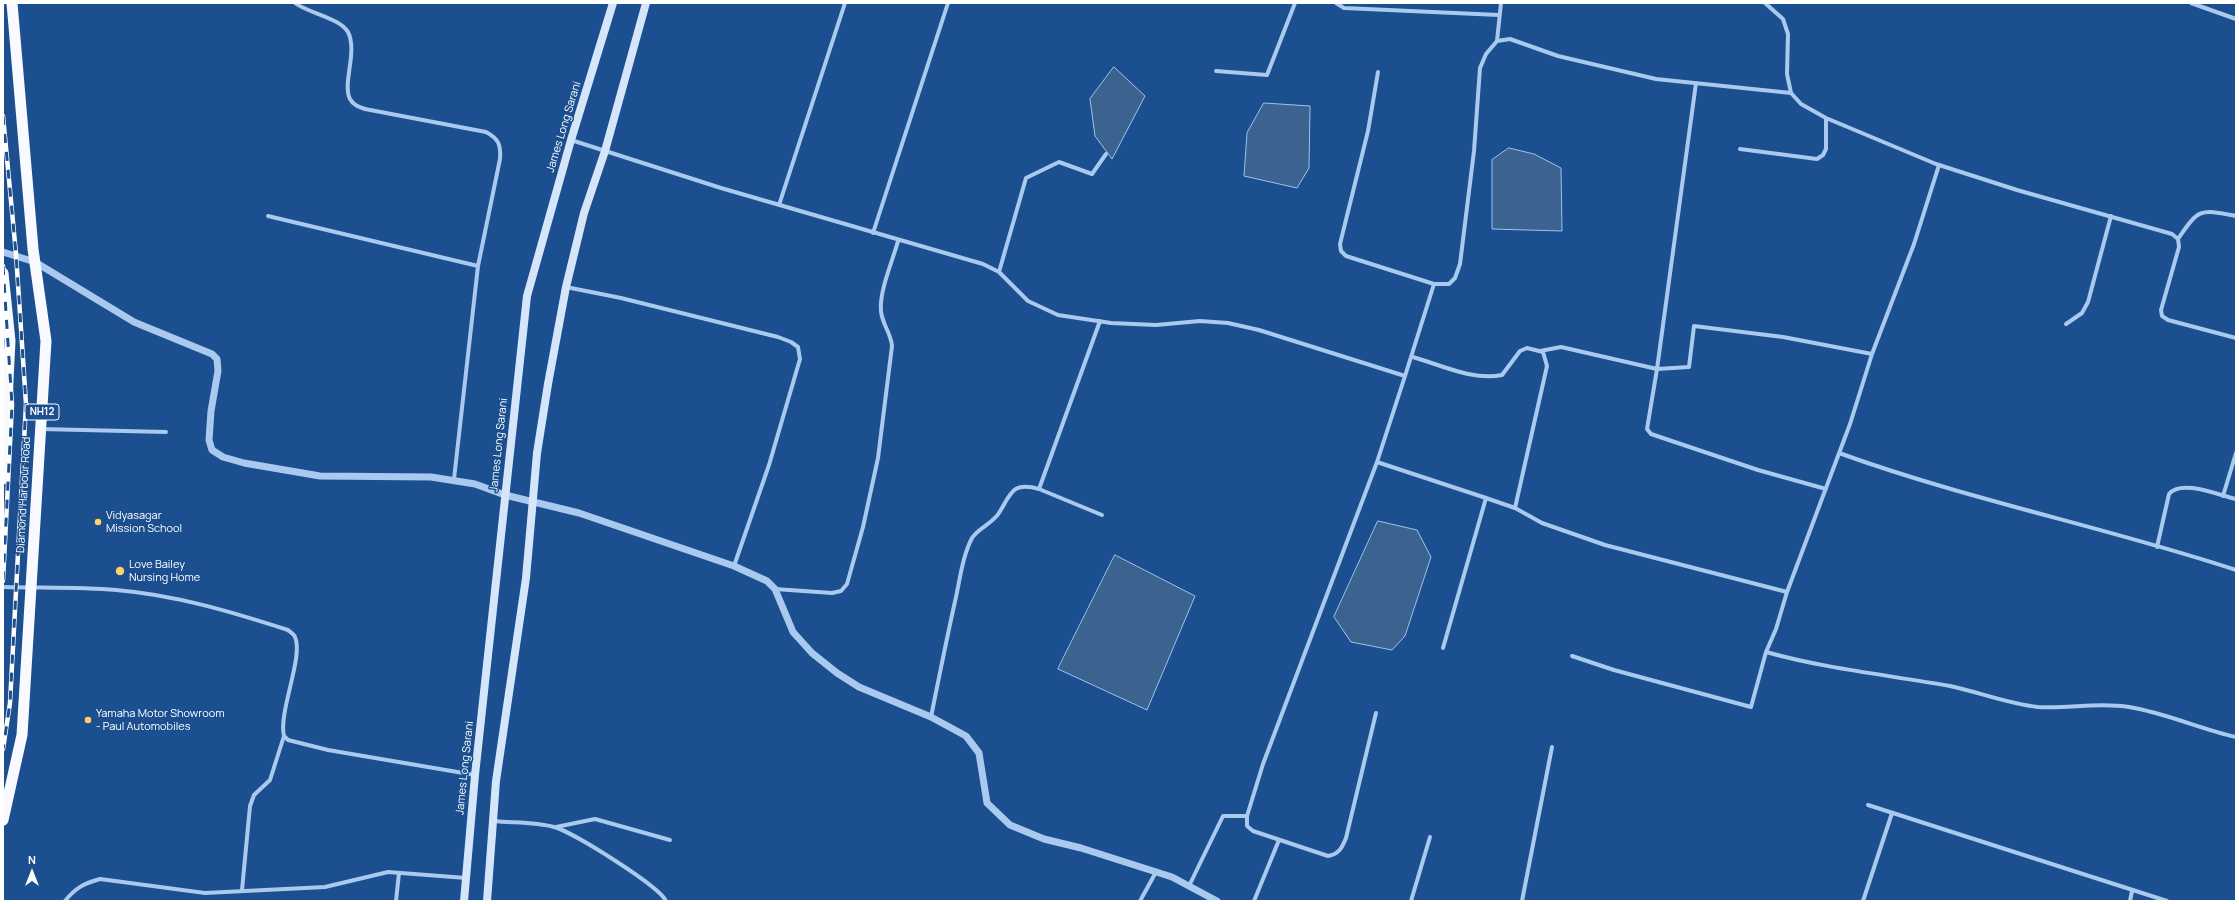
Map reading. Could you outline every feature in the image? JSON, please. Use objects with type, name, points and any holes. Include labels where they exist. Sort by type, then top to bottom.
[{"type":"highway","name":"Diamond Harbour Road","points":[[3,820],[22,735],[46,341],[35,262],[12,3]]},
{"type":"highway","name":"Diamond Harbour Road","points":[[3,273],[10,341],[3,479]]},
{"type":"main road","name":"James Long Sarani","points":[[464,901],[474,775],[527,296],[571,140],[613,3]]},
{"type":"main road","points":[[488,901],[496,781],[526,578],[534,502],[537,453],[566,287],[584,213],[605,151],[646,3]]},
{"type":"street","points":[[295,3],[304,10],[340,24],[348,32],[352,46],[349,91],[350,99],[355,105],[365,109],[486,132],[496,138],[501,148],[478,266],[454,479]]},
{"type":"street","points":[[779,205],[844,3]]},
{"type":"street","points":[[873,233],[948,3]]},
{"type":"street","points":[[1216,71],[1267,75],[1295,3]]},
{"type":"street","points":[[1336,3],[1344,8],[1499,15]]},
{"type":"street","points":[[1378,72],[1368,131],[1340,244],[1341,251],[1346,256],[1434,284],[1449,284],[1455,278],[1460,264],[1474,151],[1480,68],[1486,54],[1497,41],[1501,3]]},
{"type":"street","points":[[1765,3],[1783,19],[1788,34],[1786,74],[1791,94],[1801,104],[1826,118],[1939,165],[2017,190],[2172,234],[2178,239],[2180,247],[2161,310],[2162,316],[2168,320],[2236,338]]},
{"type":"street","points":[[2191,3],[2236,19]]},
{"type":"street","points":[[1497,41],[1510,39],[1558,56],[1634,75],[1791,94]]},
{"type":"street","points":[[1696,83],[1657,369],[1647,429],[1651,434],[1758,470],[1826,489]]},
{"type":"street","points":[[1740,149],[1817,159],[1823,155],[1826,149],[1826,118]]},
{"type":"street","points":[[571,140],[898,241],[955,254],[999,272],[1028,301],[1058,315],[1100,321],[1156,325],[1200,321],[1228,323],[1259,330],[1406,376]]},
{"type":"street","points":[[999,272],[1026,178],[1059,162],[1092,174],[1106,154]]},
{"type":"street","points":[[1572,656],[1614,670],[1751,707],[1766,652],[1776,629],[1787,592],[1839,453],[1872,354],[1914,244],[1939,165]]},
{"type":"street","points":[[2178,239],[2193,217],[2202,212],[2213,212],[2236,216]]},
{"type":"street","points":[[268,216],[478,266]]},
{"type":"street","points":[[2066,324],[2082,313],[2088,302],[2110,216]]},
{"type":"street","points":[[775,589],[832,593],[841,591],[847,584],[863,527],[878,458],[892,346],[891,336],[882,320],[881,304],[898,241]]},
{"type":"street","points":[[3,252],[35,262],[134,322],[206,351],[217,359],[218,371],[211,411],[210,440],[212,450],[222,457],[289,472],[320,476],[431,476],[454,479],[474,484],[505,495],[579,513],[734,566],[767,581],[775,589],[793,632],[812,653],[859,687],[931,717],[966,736],[979,753],[987,803],[1010,825],[1044,839],[1081,848],[1172,877],[1217,901]]},
{"type":"street","points":[[1376,713],[1342,848],[1336,854],[1328,856],[1253,831],[1247,826],[1247,816],[1276,728],[1377,462],[1413,357],[1434,284]]},
{"type":"street","points":[[566,287],[621,298],[778,337],[791,342],[798,347],[800,359],[770,465],[734,566]]},
{"type":"street","points":[[1039,489],[1100,321]]},
{"type":"street","points":[[1413,357],[1479,377],[1491,378],[1502,375],[1520,351],[1527,348],[1540,351],[1561,347],[1657,369],[1689,367],[1694,326],[1783,337],[1872,354]]},
{"type":"street","points":[[1515,508],[1547,366],[1543,352],[1540,351]]},
{"type":"street","points":[[41,429],[166,432]]},
{"type":"street","points":[[1839,453],[1953,490],[2236,570]]},
{"type":"street","points":[[2223,496],[2236,453]]},
{"type":"street","points":[[1377,462],[1515,508],[1542,523],[1605,545],[1787,592]]},
{"type":"street","points":[[931,717],[961,573],[973,536],[998,514],[1011,491],[1020,487],[1029,486],[1102,515]]},
{"type":"street","points":[[2157,547],[2169,494],[2174,488],[2184,486],[2236,499]]},
{"type":"street","points":[[1443,648],[1486,498]]},
{"type":"street","points":[[3,587],[116,590],[170,597],[225,610],[288,630],[295,637],[297,647],[283,722],[284,736],[270,780],[254,795],[250,806],[242,890]]},
{"type":"street","points":[[1766,652],[1807,664],[1952,687],[1996,699],[2038,707],[2094,704],[2128,707],[2180,719],[2236,737]]},
{"type":"street","points":[[284,736],[288,740],[328,750],[474,775]]},
{"type":"street","points":[[1522,901],[1552,747]]},
{"type":"street","points":[[1868,805],[2167,901]]},
{"type":"street","points":[[1863,901],[1892,813]]},
{"type":"street","points":[[1189,886],[1223,816],[1247,816]]},
{"type":"street","points":[[493,821],[555,827],[595,819],[670,840]]},
{"type":"street","points":[[555,827],[574,836],[652,886],[664,896],[666,901]]},
{"type":"street","points":[[1411,901],[1430,837]]},
{"type":"street","points":[[1254,901],[1280,840]]},
{"type":"street","points":[[1140,901],[1156,872]]},
{"type":"street","points":[[396,901],[399,873]]},
{"type":"street","points":[[65,901],[73,891],[86,883],[100,879],[205,893],[325,887],[346,884],[375,874],[399,873],[466,878]]},
{"type":"street","points":[[2130,901],[2132,891]]},
{"type":"water","points":[[1114,67],[1145,96],[1112,159],[1095,136],[1090,99]]},
{"type":"water","points":[[1264,103],[1310,106],[1309,168],[1297,188],[1244,176],[1247,133]]},
{"type":"water","points":[[1509,148],[1534,154],[1561,168],[1562,231],[1492,229],[1492,160]]},
{"type":"water","points":[[1378,521],[1417,530],[1431,557],[1405,636],[1392,650],[1351,642],[1334,617]]},
{"type":"water","points":[[1115,555],[1195,596],[1147,710],[1058,669]]},
{"type":"railway","points":[[3,116],[16,254],[26,404],[10,703],[3,749]]},
{"type":"railway","points":[[3,266],[12,405],[3,581]]},
{"type":"place","name":"Vidyasagar Mission School","points":[[98,522]]},
{"type":"place","name":"Love Bailey Nursing Home","points":[[120,571]]},
{"type":"place","name":"Yamaha Motor Showroom - Paul Automobiles","points":[[88,720]]}]
